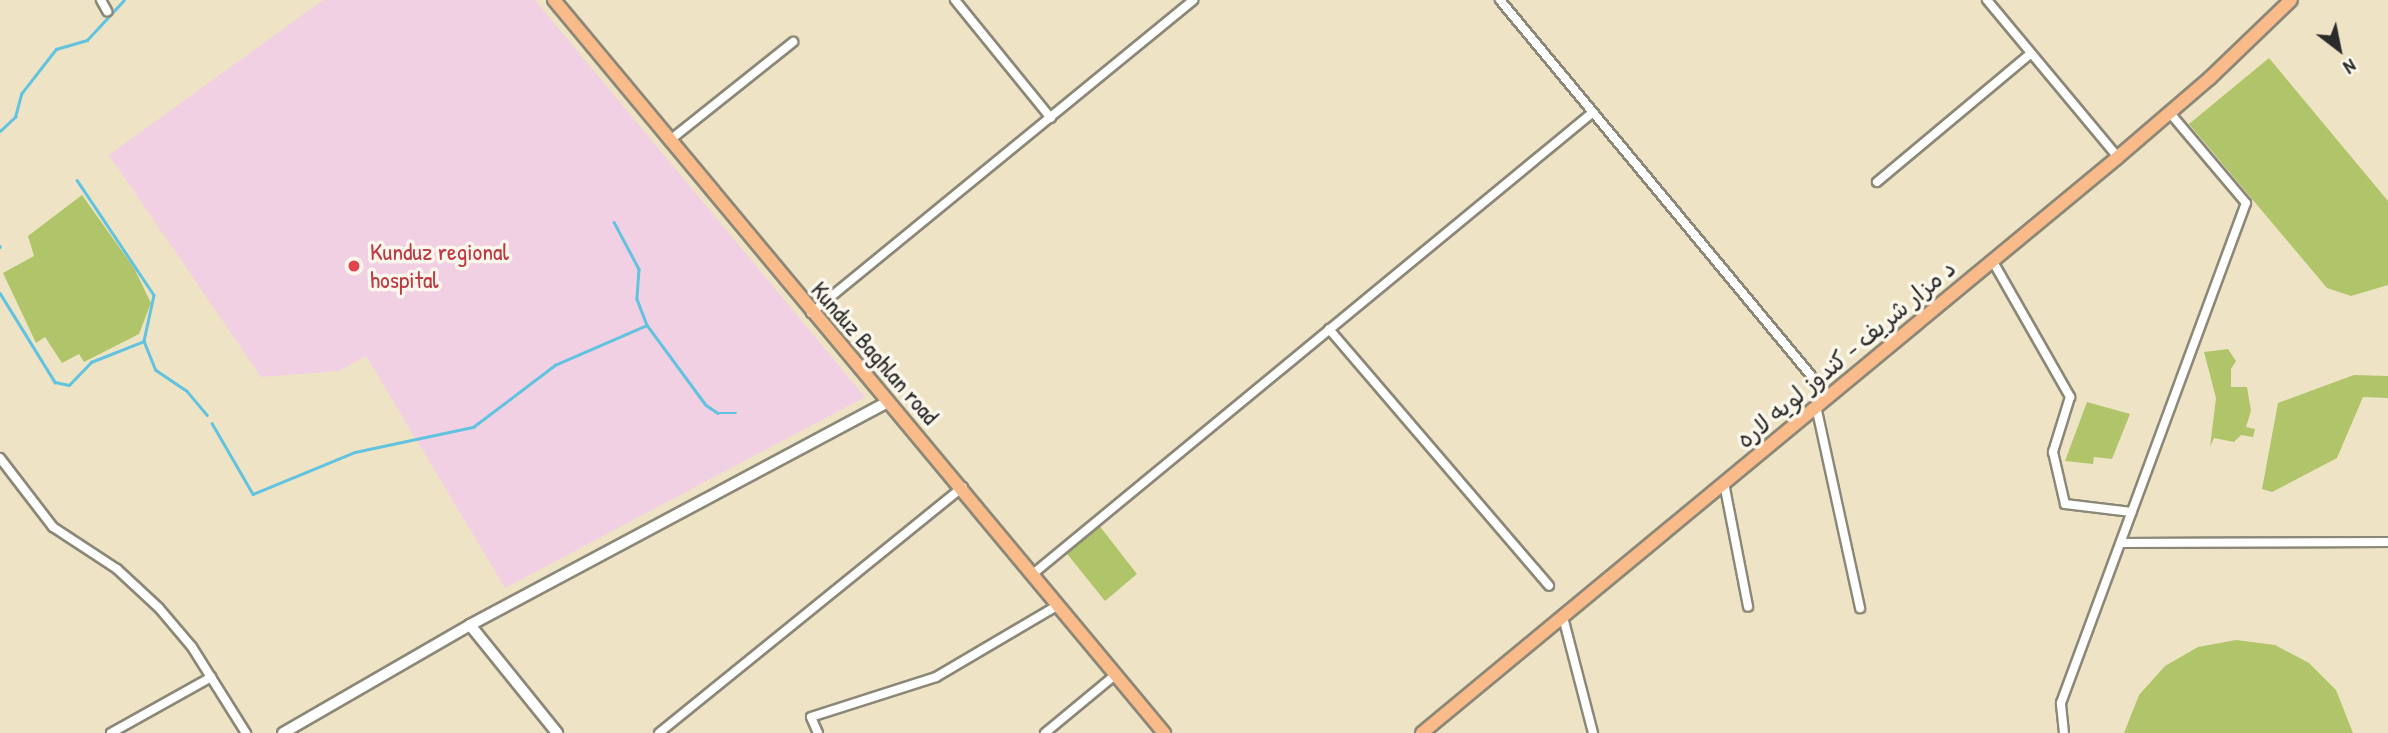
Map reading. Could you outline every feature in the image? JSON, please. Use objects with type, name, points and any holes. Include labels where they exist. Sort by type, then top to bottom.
[{"type":"main road","name":"Kunduz Baghlan road","points":[[554,0],[811,313],[963,487],[1114,676],[1164,733]]},
{"type":"main road","name":"د مزار شریف - کندوز لویه لاره","points":[[1422,733],[2171,113],[2291,0]]},
{"type":"street","points":[[101,0],[107,11]]},
{"type":"street","points":[[956,0],[1051,118]]},
{"type":"street","points":[[811,313],[1193,0]]},
{"type":"street","points":[[1500,0],[1828,396]]},
{"type":"street","points":[[1987,0],[2118,157]]},
{"type":"street","points":[[669,141],[793,42]]},
{"type":"street","points":[[1877,183],[2030,54]]},
{"type":"street","points":[[1034,573],[1592,113]]},
{"type":"street","points":[[2064,733],[2061,703],[2246,203],[2171,113]]},
{"type":"street","points":[[1992,260],[2070,397],[2053,452],[2065,504],[2133,512]]},
{"type":"street","points":[[1329,329],[1549,586]]},
{"type":"street","points":[[283,733],[470,625],[888,402]]},
{"type":"street","points":[[1816,406],[1860,608]]},
{"type":"street","points":[[0,458],[53,527],[117,569],[159,608],[211,677],[246,733]]},
{"type":"street","points":[[1724,483],[1748,607]]},
{"type":"street","points":[[659,733],[963,487]]},
{"type":"street","points":[[2121,543],[2388,542]]},
{"type":"street","points":[[818,733],[811,717],[936,677],[1058,605]]},
{"type":"street","points":[[1563,617],[1593,733]]},
{"type":"street","points":[[470,625],[557,733]]},
{"type":"street","points":[[1045,733],[1114,676]]},
{"type":"street","points":[[111,733],[211,677]]},
{"type":"shaded area","points":[[323,0],[535,0],[865,397],[505,588],[366,356],[339,371],[261,377],[109,155]]},
{"type":"green space","points":[[2269,58],[2388,201],[2388,285],[2351,296],[2327,288],[2189,124]]},
{"type":"green space","points":[[82,195],[134,268],[151,303],[139,334],[84,362],[79,354],[62,363],[45,337],[36,343],[3,273],[34,256],[28,236]]},
{"type":"green space","points":[[2228,349],[2236,361],[2231,369],[2231,387],[2247,387],[2251,411],[2246,427],[2255,429],[2253,437],[2241,435],[2234,442],[2214,438],[2210,447],[2216,398],[2204,352]]},
{"type":"green space","points":[[2354,375],[2388,376],[2388,398],[2363,397],[2337,458],[2272,492],[2262,489],[2278,403]]},
{"type":"green space","points":[[2087,402],[2130,414],[2112,459],[2094,457],[2093,464],[2065,461]]},
{"type":"green space","points":[[1098,524],[1137,574],[1105,601],[1064,550]]},
{"type":"green space","points":[[2236,640],[2275,645],[2309,663],[2336,690],[2353,733],[2124,733],[2139,695],[2165,666],[2198,647]]},
{"type":"waterway","points":[[0,131],[15,117],[21,94],[56,49],[87,40],[124,0]]},
{"type":"waterway","points":[[77,180],[154,295],[144,341]]},
{"type":"waterway","points":[[614,222],[639,269],[637,299],[647,325],[706,405],[718,413],[736,413]]},
{"type":"waterway","points":[[0,293],[55,382],[69,385],[91,362],[144,341],[156,370],[187,391],[207,415]]},
{"type":"waterway","points":[[212,423],[253,494],[355,452],[473,427],[555,365],[647,325]]},
{"type":"place","name":"Kunduz regional hospital","points":[[354,266]]}]
